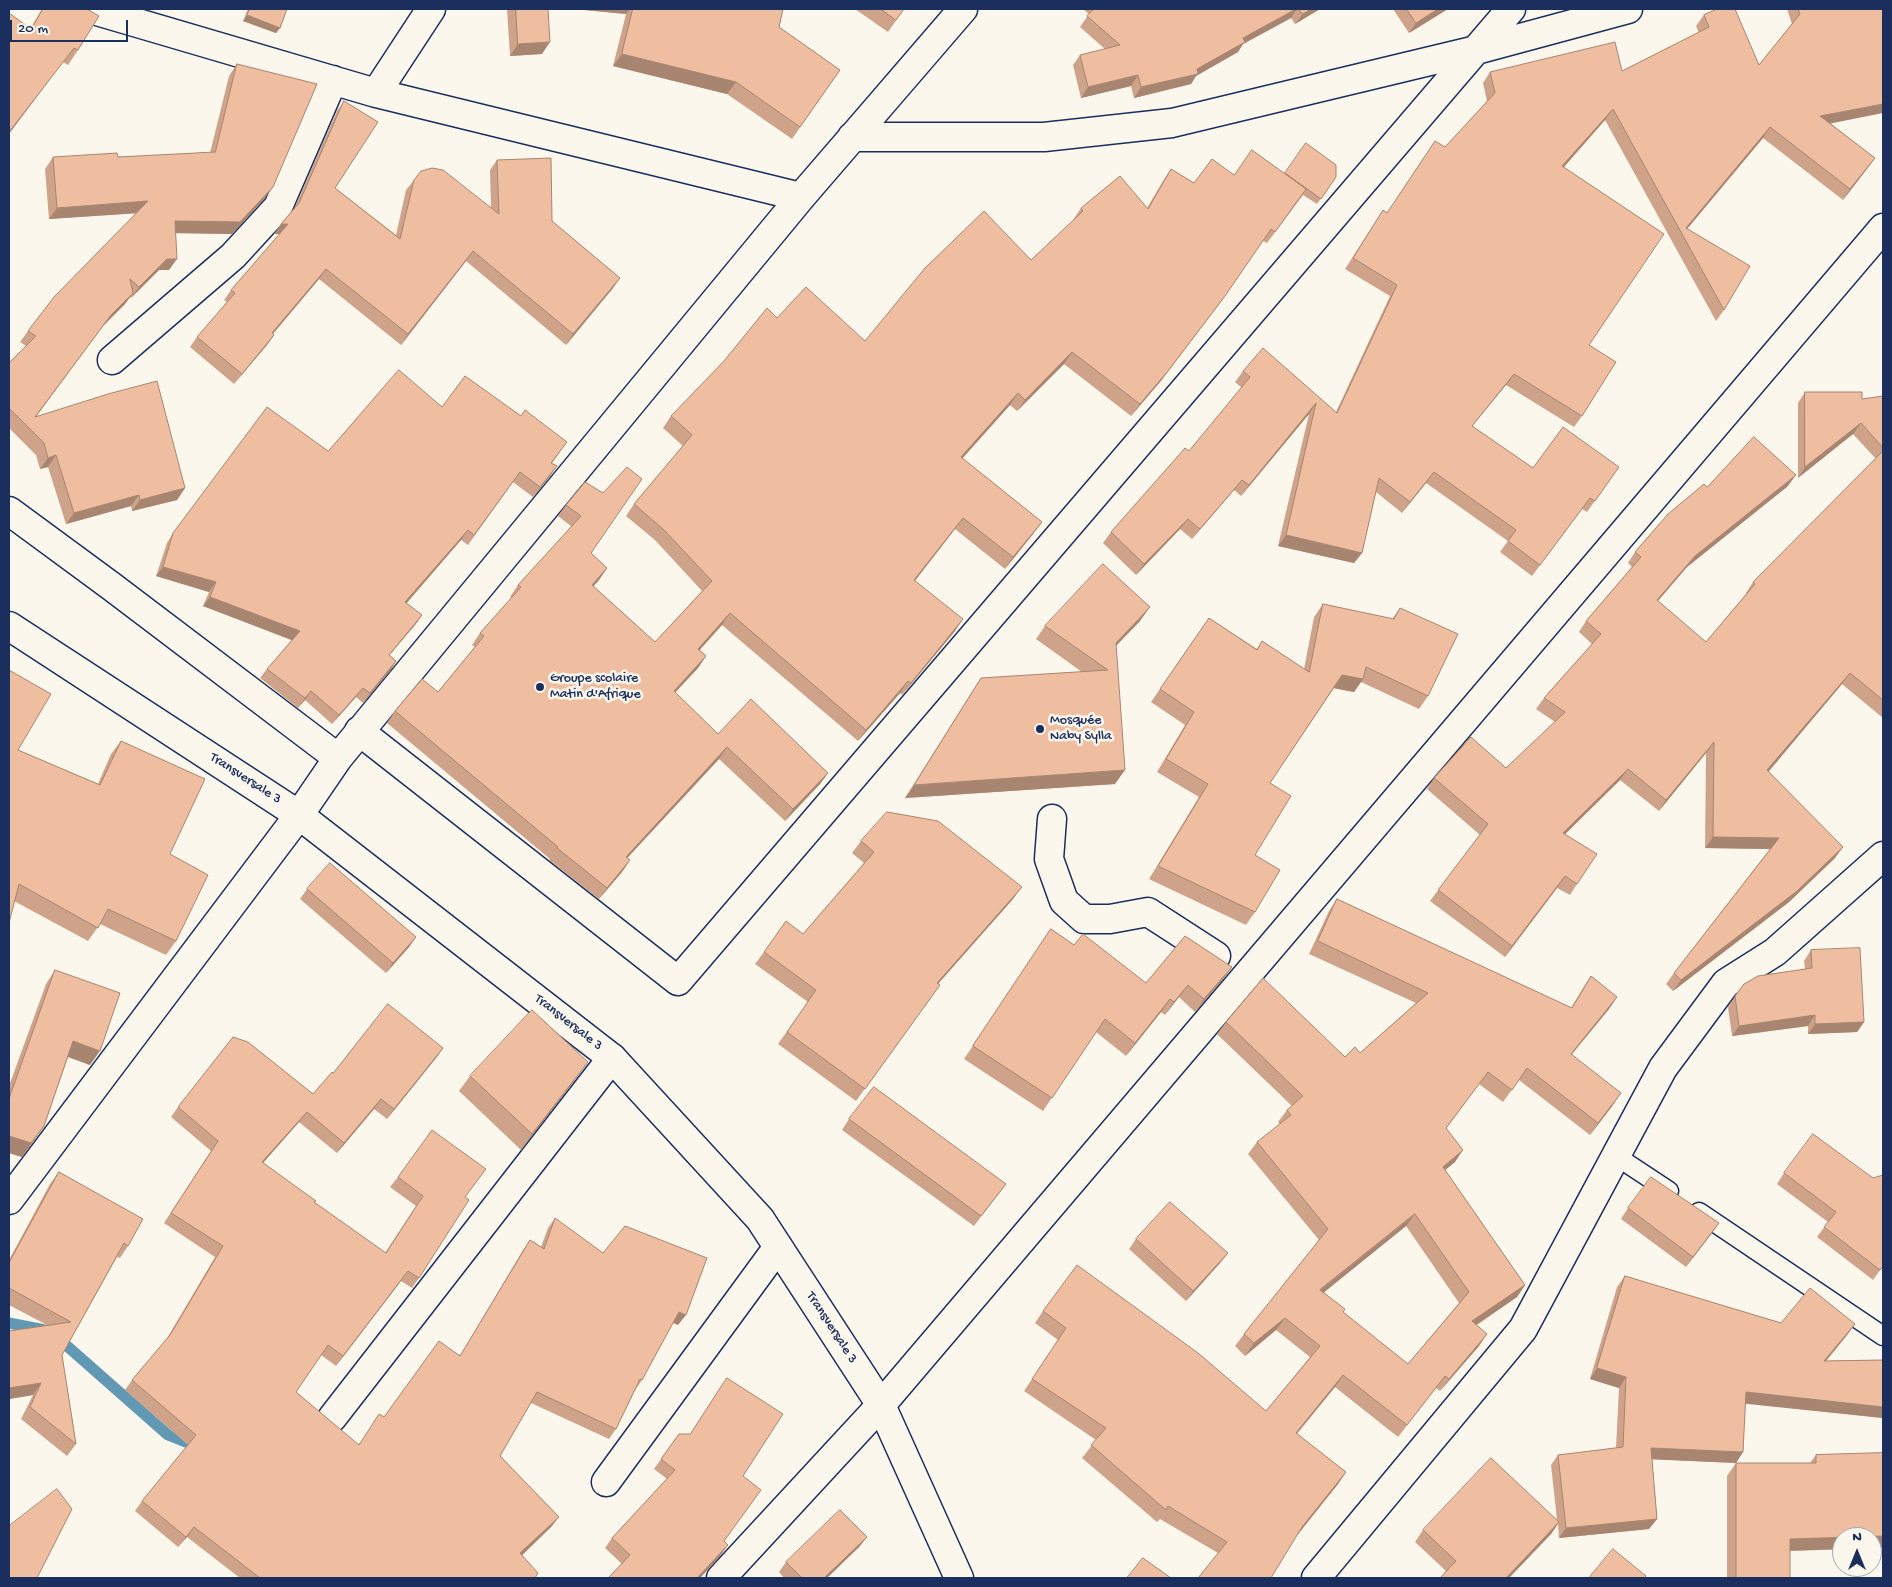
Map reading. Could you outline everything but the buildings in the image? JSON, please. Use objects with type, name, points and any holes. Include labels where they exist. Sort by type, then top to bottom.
[{"type":"street","points":[[90,9],[376,93],[801,197]]},
{"type":"street","points":[[376,93],[431,9]]},
{"type":"street","points":[[9,1200],[300,815],[338,758],[359,731],[801,197],[962,9]]},
{"type":"street","points":[[359,731],[678,981],[1511,9]]},
{"type":"street","points":[[852,138],[1044,137],[1172,122],[1476,50],[1628,9]]},
{"type":"street","points":[[112,360],[233,256],[278,207],[333,80]]},
{"type":"street","points":[[721,1578],[881,1405],[1883,228]]},
{"type":"street","points":[[9,511],[338,758]]},
{"type":"street","name":"Transversale 3","points":[[9,626],[300,815],[612,1058],[760,1219],[881,1405],[959,1578]]},
{"type":"street","points":[[1052,819],[1049,859],[1064,901],[1084,919],[1110,919],[1148,912],[1246,976]]},
{"type":"street","points":[[1316,1578],[1523,1329],[1663,1068],[1726,983],[1775,952],[1883,856]]},
{"type":"street","points":[[332,1418],[612,1058]]},
{"type":"street","points":[[606,1482],[778,1246]]},
{"type":"lane","points":[[1616,1156],[1883,1336]]},
{"type":"waterway","points":[[9,1323],[50,1331],[168,1435],[198,1447]]},
{"type":"place","name":"Groupe scolaire Matin d'Afrique","points":[[540,687]]},
{"type":"place","name":"Mosquée Naby Sylla","points":[[1040,729]]}]
